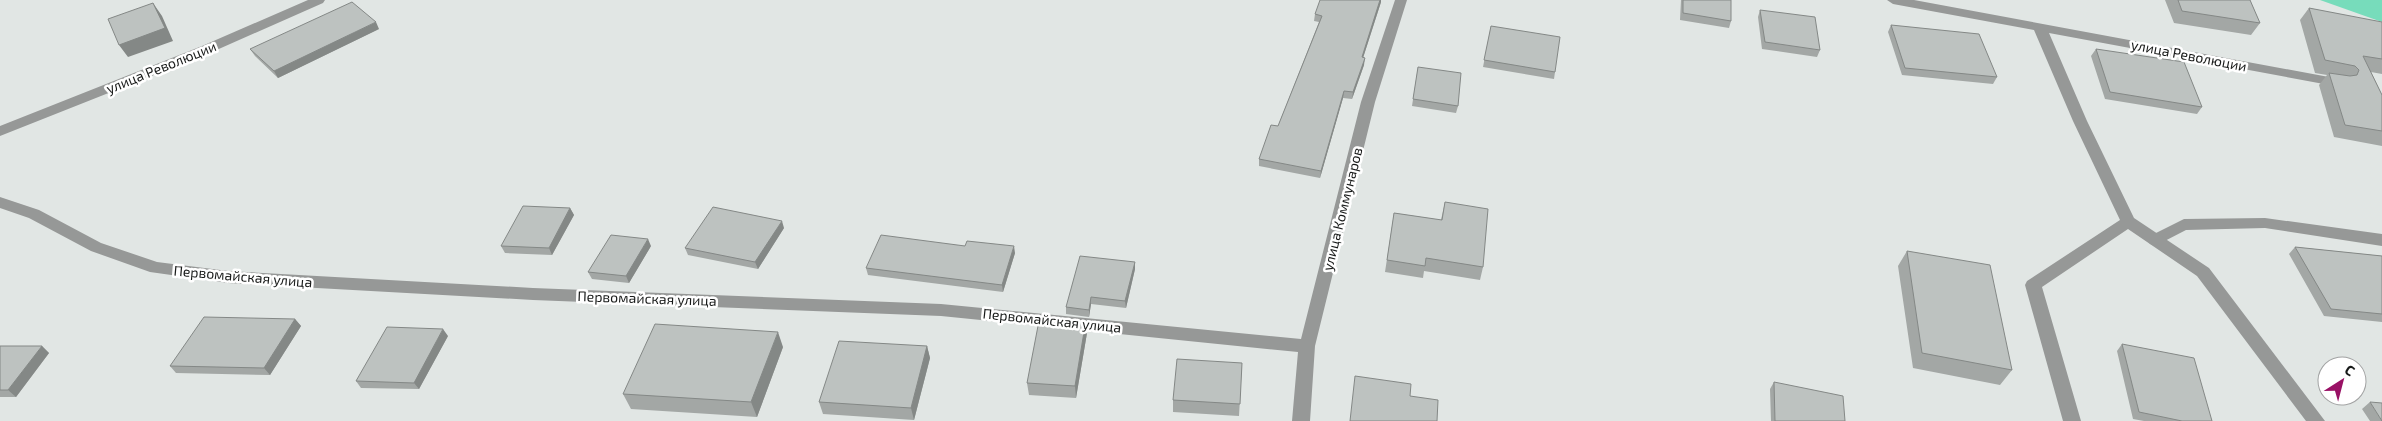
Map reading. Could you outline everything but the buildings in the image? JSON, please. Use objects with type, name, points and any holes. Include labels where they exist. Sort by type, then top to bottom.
[{"type":"street","name":"улица Революции","points":[[0,131],[207,49],[301,4],[319,0]]},
{"type":"street","name":"улица Коммунаров","points":[[1301,421],[1308,346],[1368,102],[1401,0]]},
{"type":"street","name":"улица Революции","points":[[1893,0],[2340,84]]},
{"type":"street","points":[[2039,26],[2080,121],[2128,222],[2203,272],[2316,421]]},
{"type":"street","name":"Первомайская улица","points":[[0,202],[34,214],[96,247],[156,268],[228,277],[533,294],[942,310],[1308,346]]},
{"type":"street","points":[[2072,421],[2034,285],[2128,222]]},
{"type":"street","points":[[2155,240],[2184,225],[2265,222],[2382,240]]},
{"type":"green space","points":[[2320,0],[2382,0],[2382,22]]}]
